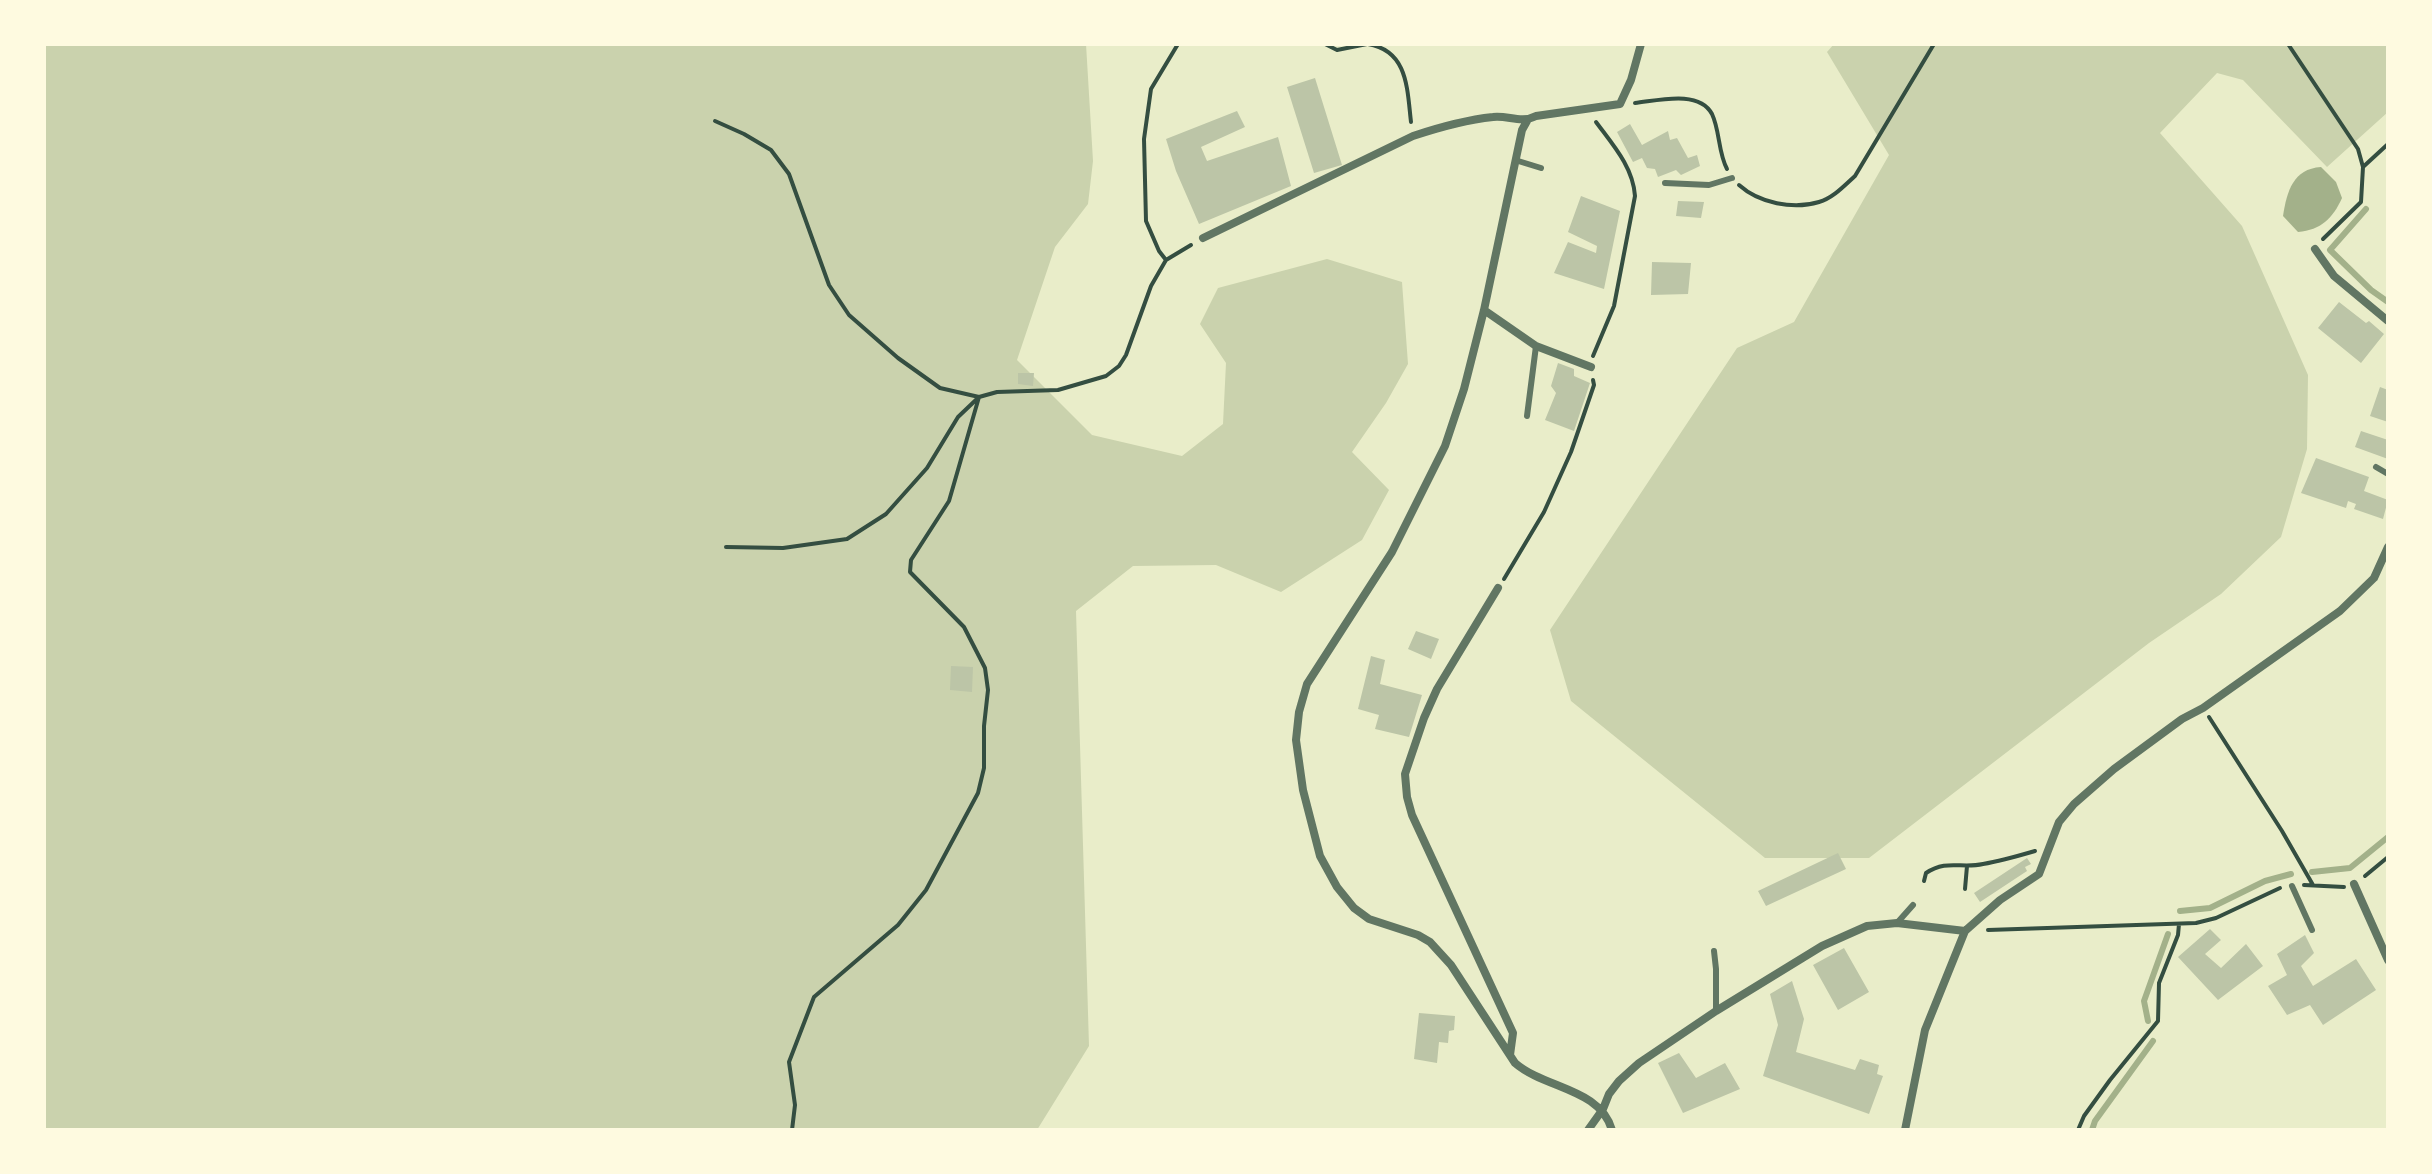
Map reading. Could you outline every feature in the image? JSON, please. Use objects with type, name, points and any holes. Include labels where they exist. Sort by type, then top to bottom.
[{"type":"street","points":[[1612,1130],[1603,1109],[1589,1099],[1525,1072],[1510,1056],[1451,965],[1430,942],[1369,919],[1354,908],[1337,887],[1320,856],[1303,790],[1296,740],[1299,712],[1307,684],[1392,552],[1445,446],[1464,389],[1484,310],[1522,130],[1527,121],[1536,116],[1620,104],[1631,80],[1641,44]]},
{"type":"street","points":[[1203,238],[1413,136],[1450,124],[1498,116],[1527,121]]},
{"type":"street","points":[[2315,249],[2334,276],[2388,321]]},
{"type":"street","points":[[1484,310],[1536,346],[1591,367]]},
{"type":"street","points":[[1905,1130],[1925,1030],[1965,931],[2000,900],[2039,874],[2059,822],[2074,804],[2114,769],[2182,719],[2203,708],[2340,611],[2374,578],[2388,547]]},
{"type":"street","points":[[1498,588],[1437,689],[1405,774],[1405,784],[1412,815],[1513,1033],[1510,1056]]},
{"type":"street","points":[[2354,884],[2388,960]]},
{"type":"street","points":[[1588,1130],[1609,1094],[1639,1063],[1822,946],[1867,926],[1897,923],[1965,931]]},
{"type":"lane","points":[[1515,160],[1541,168]]},
{"type":"lane","points":[[1665,183],[1709,185],[1732,178]]},
{"type":"lane","points":[[1527,416],[1536,346]]},
{"type":"lane","points":[[2376,467],[2388,474]]},
{"type":"lane","points":[[2292,886],[2312,930]]},
{"type":"lane","points":[[1897,923],[1913,905]]},
{"type":"lane","points":[[1714,951],[1716,1011]]},
{"type":"path","points":[[1166,260],[1146,221],[1144,139],[1151,89],[1178,44]]},
{"type":"path","points":[[1325,44],[1337,50],[1367,44],[1381,46],[1395,56],[1402,69],[1413,136]]},
{"type":"path","points":[[1620,104],[1686,99],[1704,105],[1711,113],[1724,163],[1732,178],[1745,190],[1759,198],[1795,205],[1820,202],[1839,192],[1855,176],[1934,44]]},
{"type":"path","points":[[2288,44],[2358,149],[2363,167],[2361,202],[2315,249]]},
{"type":"path","points":[[715,121],[771,150],[789,174],[829,285],[849,315],[898,358],[940,388],[979,397]]},
{"type":"path","points":[[2363,167],[2388,144]]},
{"type":"path","points":[[726,547],[783,548],[847,539],[886,514],[927,468],[958,417],[979,397],[997,392],[1058,390],[1106,376],[1119,366],[1126,355],[1151,286],[1166,260],[1203,238]]},
{"type":"path","points":[[792,1130],[795,1105],[789,1062],[814,997],[898,925],[926,890],[978,793],[984,768],[988,690],[985,668],[964,627],[910,572],[911,560],[949,501],[979,397]]},
{"type":"path","points":[[2203,708],[2313,885]]},
{"type":"path","points":[[1924,881],[1926,873],[1936,866],[1980,865],[2049,848]]},
{"type":"path","points":[[1965,931],[2196,923],[2216,918],[2274,889],[2354,884],[2388,857]]},
{"type":"path","points":[[1965,889],[1967,866]]},
{"type":"path","points":[[2078,1130],[2084,1116],[2110,1080],[2158,1021],[2159,983],[2178,935],[2179,924]]},
{"type":"shaded area","points":[[44,44],[1086,44],[1093,161],[1088,204],[1055,247],[1017,360],[1092,435],[1182,456],[1223,424],[1226,363],[1200,324],[1218,288],[1327,259],[1402,282],[1408,364],[1352,452],[1389,490],[1362,540],[1281,592],[1216,565],[1133,566],[1076,611],[1089,1046],[1037,1130],[44,1130]]},
{"type":"shaded area","points":[[1834,44],[2388,44],[2388,112],[2327,167],[2243,80],[2217,73],[2160,133],[2242,226],[2308,375],[2307,449],[2281,537],[2221,594],[2149,643],[1869,858],[1765,858],[1571,701],[1550,630],[1737,348],[1794,322],[1889,155],[1827,52]]},
{"type":"shaded area","points":[[2321,167],[2336,182],[2342,198],[2325,222],[2298,232],[2283,216],[2289,190],[2304,172]]},
{"type":"building","points":[[1315,78],[1342,165],[1314,173],[1287,87]]},
{"type":"building","points":[[1237,111],[1245,127],[1201,147],[1207,161],[1278,137],[1291,186],[1199,224],[1166,139]]},
{"type":"building","points":[[1630,124],[1642,145],[1668,131],[1670,140],[1677,138],[1688,158],[1697,155],[1700,166],[1681,175],[1676,170],[1658,177],[1655,169],[1647,168],[1642,158],[1633,162],[1617,132]]},
{"type":"building","points":[[1581,196],[1620,211],[1604,289],[1554,273],[1568,242],[1596,253],[1597,246],[1568,232]]},
{"type":"building","points":[[1678,201],[1704,202],[1701,218],[1676,216]]},
{"type":"building","points":[[1652,262],[1691,263],[1688,294],[1651,295]]},
{"type":"building","points":[[2339,302],[2384,334],[2361,363],[2318,328]]},
{"type":"building","points":[[1558,363],[1574,369],[1574,376],[1590,383],[1574,431],[1545,420],[1556,393],[1551,386]]},
{"type":"building","points":[[1018,373],[1034,373],[1033,386],[1018,384]]},
{"type":"building","points":[[2380,387],[2388,390],[2388,422],[2370,416]]},
{"type":"building","points":[[2361,431],[2388,440],[2388,459],[2355,447]]},
{"type":"building","points":[[2316,458],[2369,477],[2364,491],[2388,500],[2383,519],[2354,509],[2356,504],[2348,501],[2346,508],[2301,493]]},
{"type":"building","points":[[1416,631],[1439,639],[1431,659],[1408,649]]},
{"type":"building","points":[[1371,656],[1385,660],[1380,684],[1422,695],[1409,737],[1375,729],[1379,715],[1358,709]]},
{"type":"building","points":[[951,666],[973,667],[972,692],[950,690]]},
{"type":"building","points":[[1838,853],[1846,869],[1766,906],[1758,891]]},
{"type":"building","points":[[2027,858],[2031,864],[2025,867],[2027,871],[1980,902],[1974,893]]},
{"type":"building","points":[[2210,929],[2221,940],[2205,954],[2221,968],[2246,944],[2263,966],[2218,1000],[2178,957]]},
{"type":"building","points":[[2305,935],[2314,953],[2301,966],[2313,986],[2356,959],[2376,990],[2323,1025],[2310,1005],[2287,1015],[2268,986],[2287,975],[2277,954]]},
{"type":"building","points":[[1844,948],[1869,992],[1838,1010],[1813,965]]},
{"type":"building","points":[[1792,981],[1804,1019],[1796,1052],[1855,1070],[1860,1059],[1879,1065],[1877,1074],[1883,1076],[1869,1114],[1763,1076],[1778,1025],[1770,994]]},
{"type":"building","points":[[1419,1013],[1455,1016],[1454,1030],[1449,1031],[1448,1043],[1439,1042],[1437,1063],[1414,1059]]},
{"type":"building","points":[[1679,1053],[1696,1078],[1725,1063],[1740,1089],[1683,1113],[1658,1063]]},
{"type":"waterway","points":[[2366,209],[2330,250],[2371,290],[2388,302]]},
{"type":"waterway","points":[[2312,872],[2350,868],[2388,837]]},
{"type":"waterway","points":[[2180,911],[2210,908],[2265,881],[2291,874]]},
{"type":"waterway","points":[[2148,1021],[2144,1001],[2168,934]]},
{"type":"waterway","points":[[2092,1130],[2095,1121],[2153,1041]]}]
